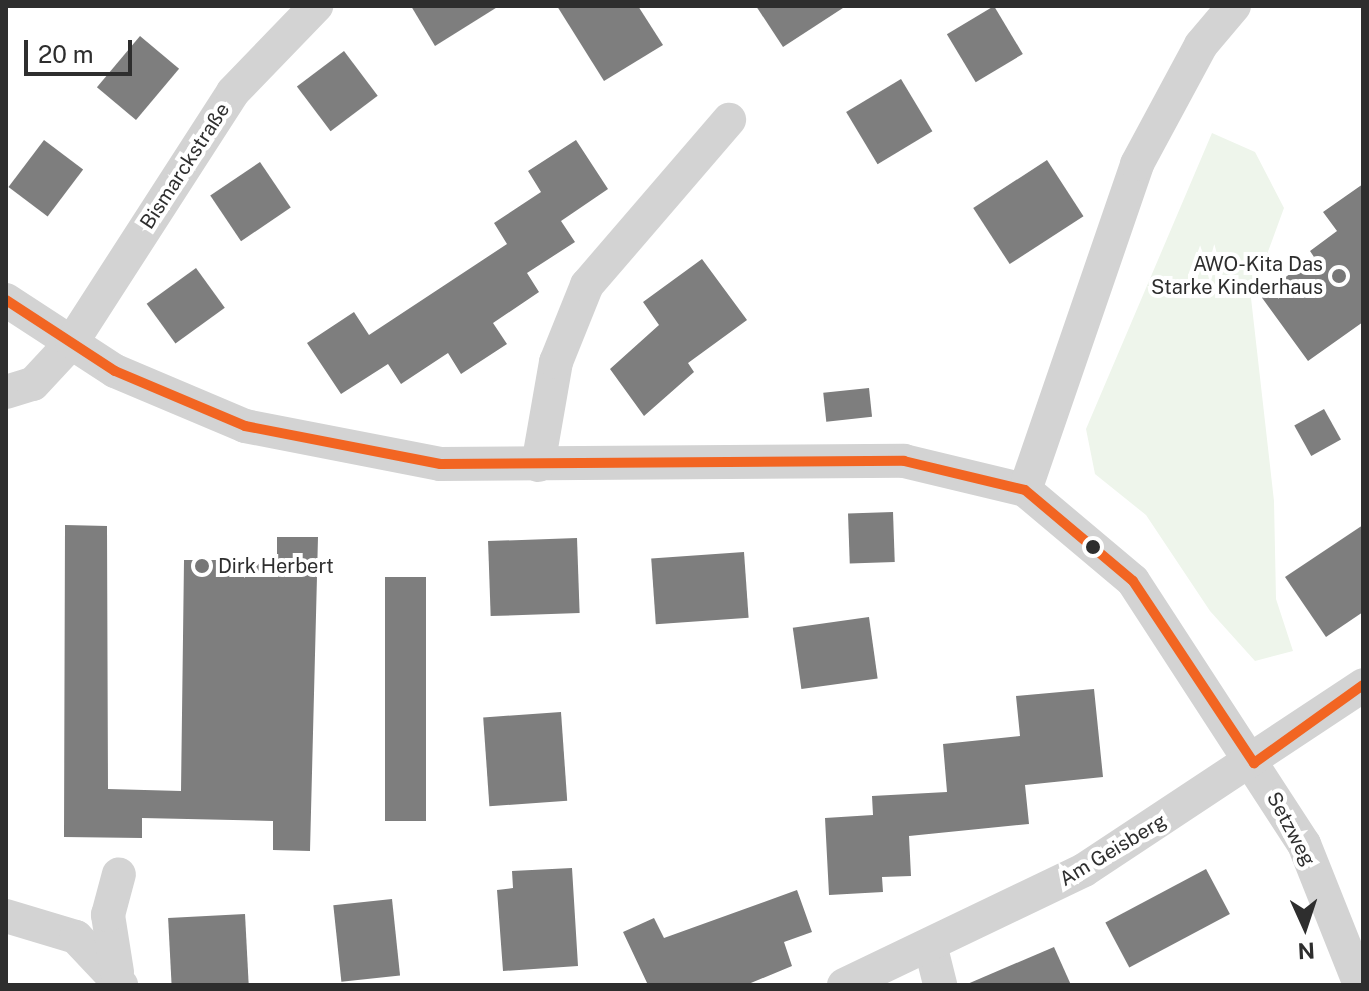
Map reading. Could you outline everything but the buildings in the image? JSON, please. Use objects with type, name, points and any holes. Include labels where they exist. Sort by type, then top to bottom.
[{"type":"street","name":"Bismarckstraße","points":[[6,392],[33,384],[72,342],[233,92],[316,6]]},
{"type":"street","points":[[6,300],[115,371],[245,426],[440,464],[904,461],[1025,490],[1137,164],[1201,45],[1234,6]]},
{"type":"street","points":[[538,465],[556,362],[587,285],[729,120]]},
{"type":"street","name":"Setzweg","points":[[1025,490],[1133,581],[1304,844],[1360,985]]},
{"type":"street","name":"Am Geisberg","points":[[844,985],[931,948],[1084,870],[1254,763],[1363,685]]},
{"type":"street","points":[[119,874],[108,915],[119,979]]},
{"type":"street","points":[[6,916],[76,937],[119,979]]},
{"type":"street","points":[[931,948],[940,985]]},
{"type":"shaded area","points":[[1212,133],[1255,152],[1284,208],[1251,298],[1274,501],[1276,599],[1293,651],[1255,661],[1210,611],[1146,515],[1095,474],[1086,429]]},
{"type":"transit line","points":[[6,300],[115,371],[245,426],[440,464],[904,461],[1025,490],[1133,581],[1254,763]]},
{"type":"transit line","points":[[1254,763],[1363,685]]},
{"type":"place","name":"AWO-Kita Das Starke Kinderhaus","points":[[1339,276]]},
{"type":"place","name":"Dirk Herbert","points":[[202,566]]}]
